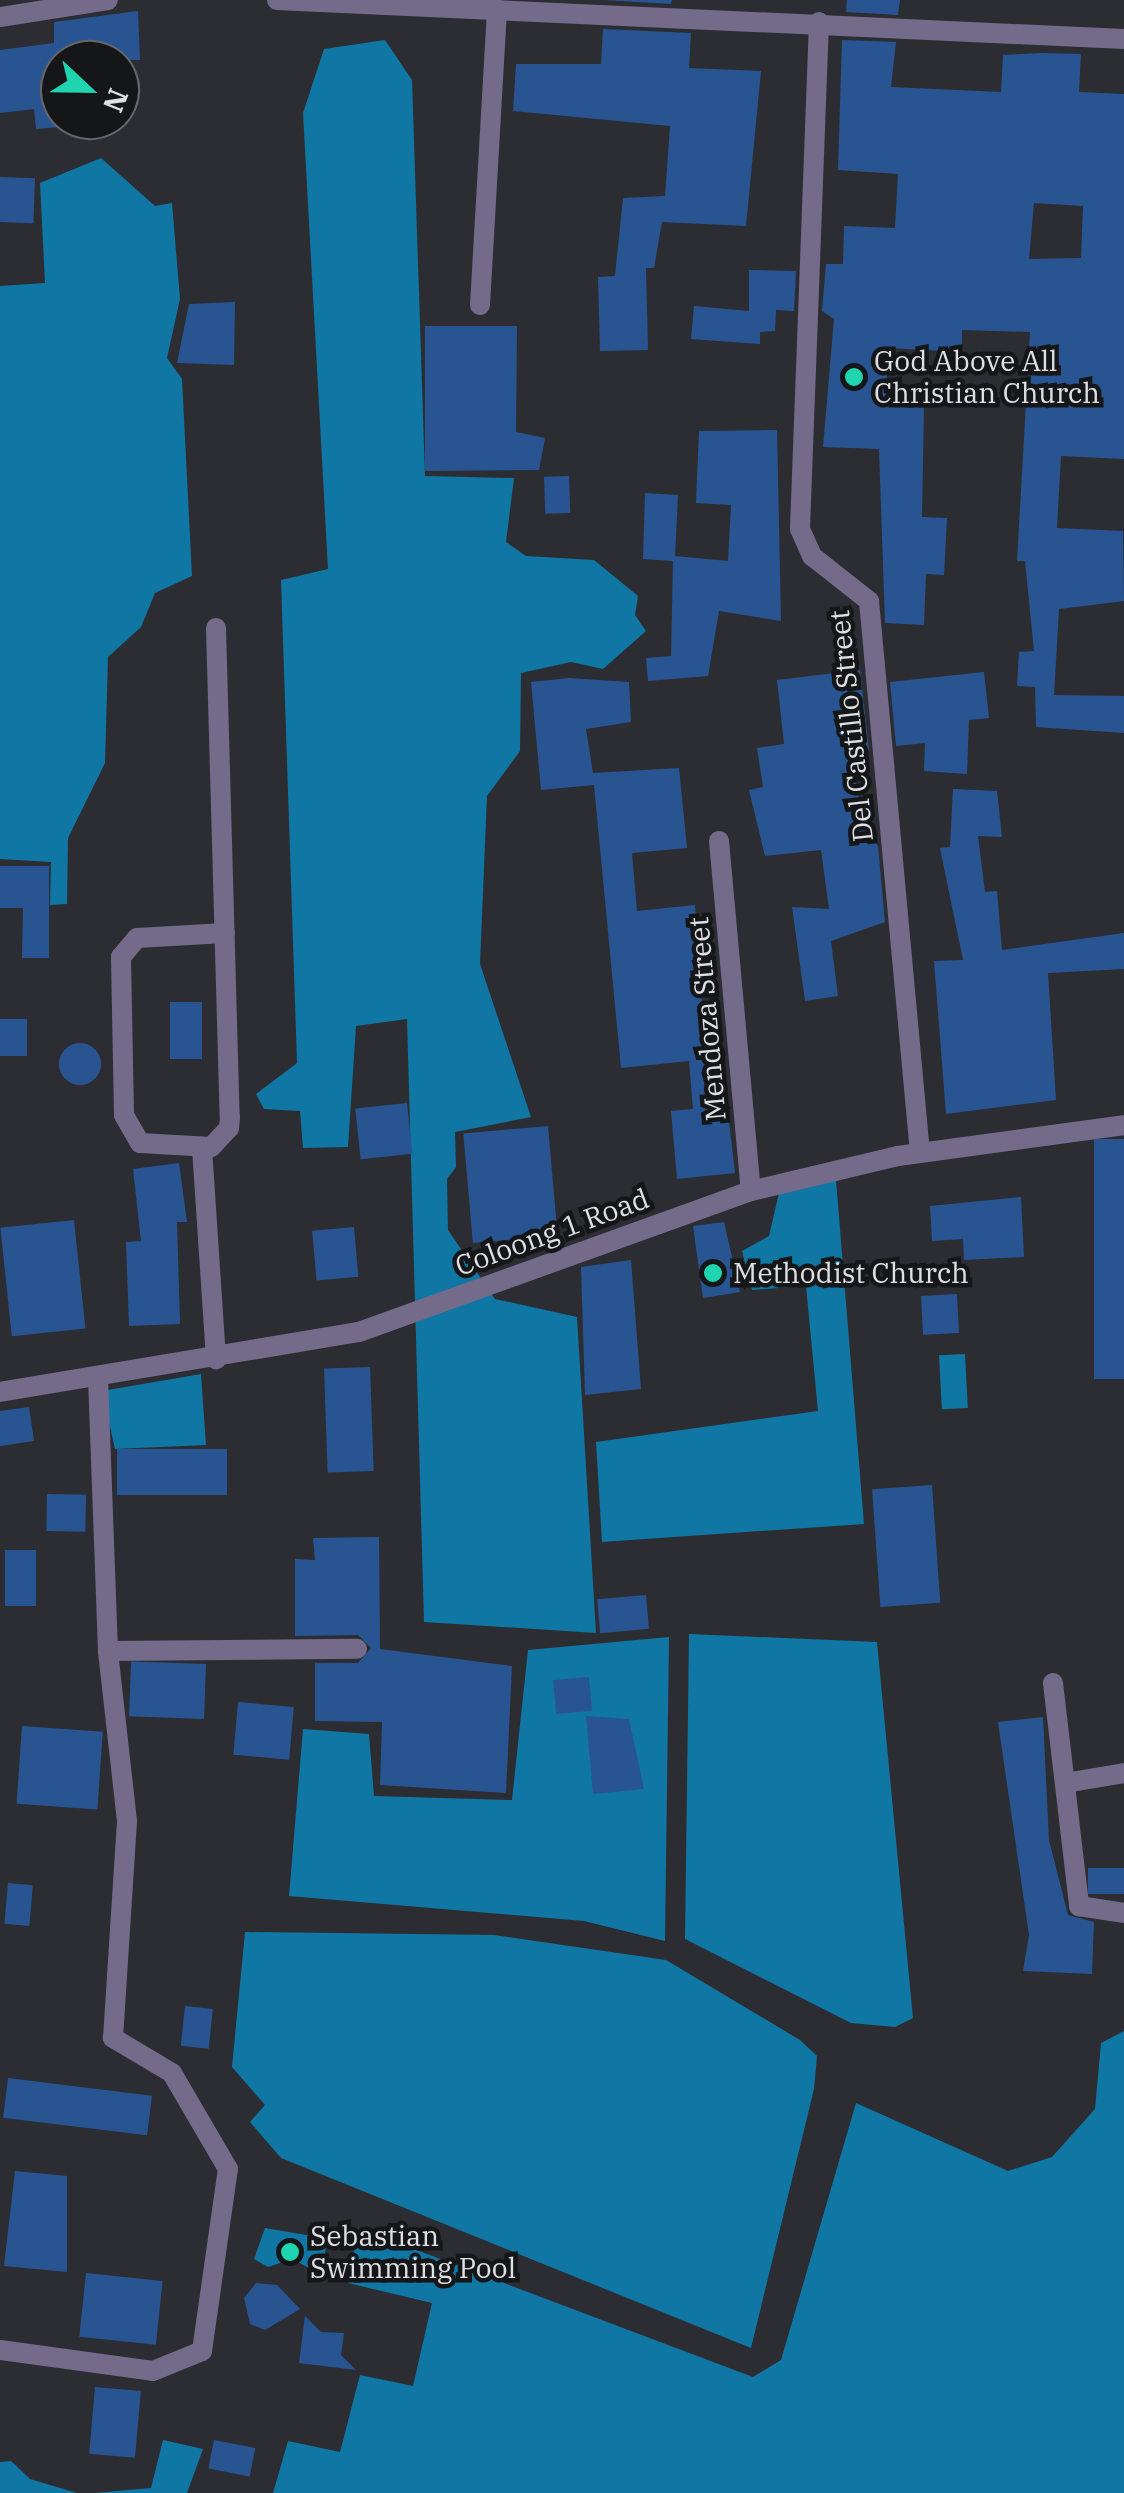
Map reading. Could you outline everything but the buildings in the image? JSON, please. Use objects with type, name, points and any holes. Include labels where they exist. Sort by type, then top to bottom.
[{"type":"street","points":[[0,17],[108,0]]},
{"type":"street","points":[[277,0],[820,22],[1124,40]]},
{"type":"street","points":[[480,304],[497,9]]},
{"type":"street","name":"Del Castillo Street","points":[[820,22],[800,528],[812,556],[869,601],[920,1153]]},
{"type":"street","points":[[216,628],[225,933],[229,1128],[202,1148],[150,1146],[126,1127],[119,970],[137,938],[225,933]]},
{"type":"street","name":"Mendoza Street","points":[[719,842],[751,1191]]},
{"type":"street","name":"Coloong 1 Road","points":[[0,1392],[98,1382],[359,1332],[751,1191],[920,1153],[1124,1126]]},
{"type":"street","points":[[202,1148],[216,1360]]},
{"type":"street","points":[[0,2350],[134,2370],[163,2368],[206,2343],[228,2169],[172,2073],[113,2038],[128,1822],[108,1651],[98,1382]]},
{"type":"street","points":[[108,1651],[357,1649]]},
{"type":"street","points":[[1053,1683],[1079,1906],[1124,1913]]},
{"type":"street","points":[[1065,1783],[1124,1772]]},
{"type":"water","points":[[385,40],[412,80],[425,476],[514,478],[506,542],[526,556],[594,560],[638,596],[635,615],[646,631],[603,669],[571,662],[521,673],[520,751],[487,796],[480,964],[531,1117],[455,1132],[456,1167],[447,1179],[448,1230],[495,1299],[577,1317],[596,1633],[424,1622],[407,1019],[356,1026],[348,1147],[303,1148],[300,1111],[264,1109],[256,1094],[297,1063],[281,580],[328,569],[303,113],[324,49]]},
{"type":"water","points":[[101,158],[155,206],[172,203],[180,299],[167,358],[182,379],[192,576],[155,593],[141,627],[108,657],[105,763],[68,838],[67,904],[50,905],[51,862],[0,859],[0,286],[45,283],[40,183]]},
{"type":"water","points":[[836,1180],[864,1524],[602,1542],[596,1442],[818,1411],[806,1286],[752,1290],[742,1251],[769,1236],[779,1193]]},
{"type":"water","points":[[965,1354],[968,1408],[942,1409],[939,1355]]},
{"type":"water","points":[[201,1374],[206,1445],[115,1449],[102,1391]]},
{"type":"water","points":[[689,1634],[877,1642],[913,2018],[895,2027],[851,2023],[685,1939]]},
{"type":"water","points":[[669,1637],[665,1941],[584,1921],[289,1896],[303,1729],[369,1734],[374,1796],[512,1800],[528,1650]]},
{"type":"water","points":[[245,1932],[494,1935],[666,1960],[800,2040],[817,2056],[814,2089],[751,2348],[281,2158],[250,2122],[265,2105],[232,2067]]},
{"type":"water","points":[[1124,2031],[1124,2493],[273,2493],[288,2441],[340,2452],[360,2375],[413,2386],[432,2303],[348,2283],[358,2228],[753,2377],[781,2360],[856,2103],[1008,2171],[1052,2157],[1095,2109],[1101,2043]]},
{"type":"water","name":"Sebastian Swimming Pool","points":[[265,2228],[312,2236],[326,2245],[324,2262],[315,2271],[292,2259],[268,2267],[254,2259]]},
{"type":"water","points":[[163,2440],[203,2449],[187,2493],[95,2493],[151,2488]]},
{"type":"water","points":[[11,2461],[30,2479],[77,2493],[0,2493],[0,2462]]},
{"type":"place","name":"God Above All Christian Church","points":[[854,377]]},
{"type":"place","name":"Methodist Church","points":[[713,1273]]},
{"type":"place","name":"Sebastian Swimming Pool","points":[[290,2252]]}]
